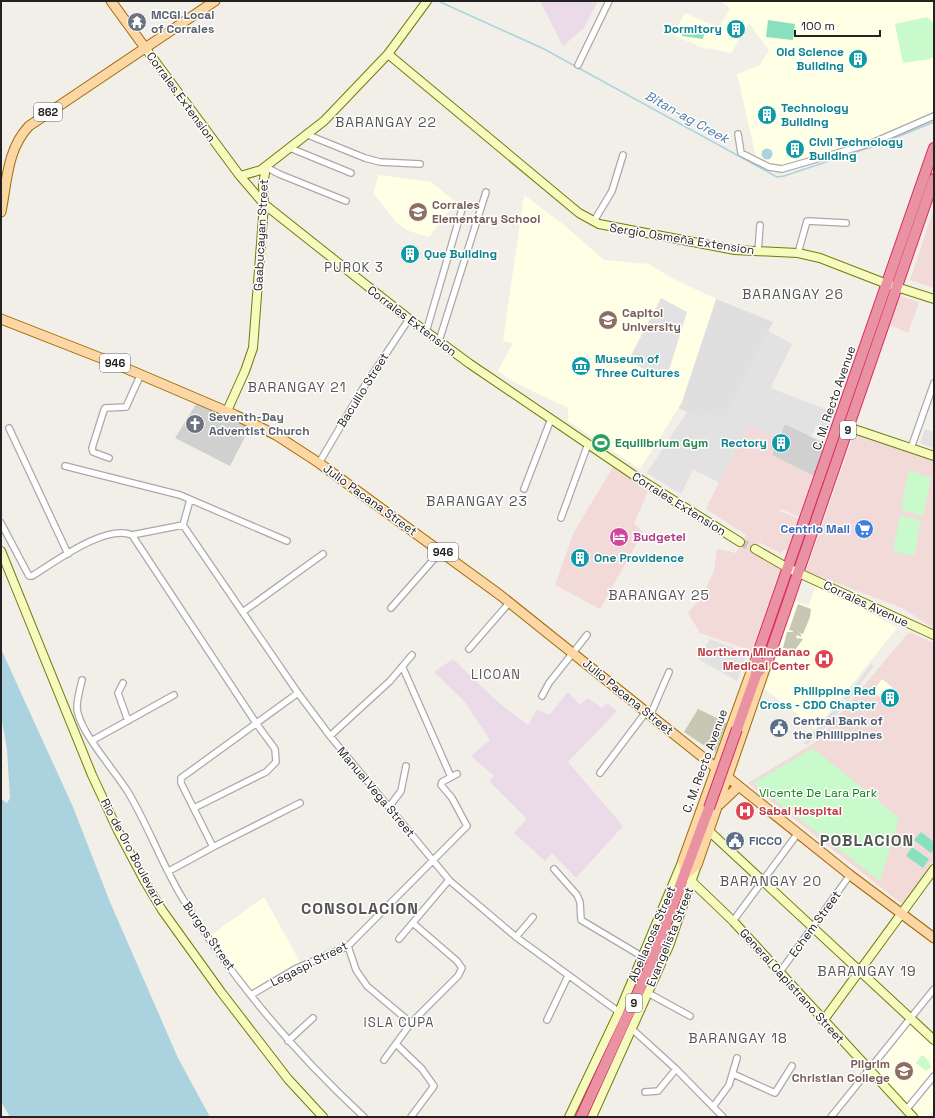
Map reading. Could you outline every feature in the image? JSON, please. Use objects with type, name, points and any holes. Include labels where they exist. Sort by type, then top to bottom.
[{"type":"highway","name":"C. M. Recto Avenue","points":[[756,675],[768,660],[848,427],[934,148]]},
{"type":"highway","name":"C. M. Recto Avenue","points":[[581,1117],[689,878],[756,675],[757,656],[892,286],[934,179]]},
{"type":"main road","name":"Corrales Extension","points":[[111,1],[240,176],[264,204],[426,332],[588,444],[694,514],[740,542]]},
{"type":"main road","name":"862","points":[[1,212],[12,152],[24,132],[35,120],[146,49],[215,1]]},
{"type":"main road","name":"Gaabucayan Street","points":[[227,411],[245,371],[253,348],[264,204],[263,185],[266,167],[324,121],[388,54],[427,1]]},
{"type":"main road","name":"Sergio Osmeña Extension","points":[[388,54],[579,213],[594,221],[609,227],[735,250],[798,253],[820,258],[892,286],[934,299]]},
{"type":"main road","points":[[240,176],[255,173],[266,167]]},
{"type":"main road","name":"Julio Pacana Street","points":[[1,319],[141,374],[227,411],[276,435],[319,463],[441,551],[509,603],[728,776],[850,875],[934,938]]},
{"type":"main road","points":[[848,427],[934,456]]},
{"type":"main road","points":[[755,549],[788,568]]},
{"type":"main road","name":"Rio de Oro Boulevard","points":[[1,551],[92,775],[118,831],[144,880],[162,910],[269,1056],[324,1117]]},
{"type":"main road","name":"Corrales Avenue","points":[[788,568],[934,635]]},
{"type":"main road","name":"C. M. Recto Avenue","points":[[683,860],[757,656]]},
{"type":"main road","name":"C. M. Recto Avenue","points":[[689,878],[697,865],[709,831],[713,807],[728,776],[768,660]]},
{"type":"main road","points":[[713,807],[739,786]]},
{"type":"main road","points":[[709,831],[934,1040]]},
{"type":"main road","points":[[683,860],[689,878]]},
{"type":"main road","name":"Abellanosa Street","points":[[569,1117],[619,1012],[683,860]]},
{"type":"main road","points":[[823,1021],[934,869]]},
{"type":"main road","name":"General Capistrano Street","points":[[689,878],[733,921],[823,1021],[913,1117]]},
{"type":"main road","name":"Evangelista Street","points":[[592,1117],[671,941],[689,878]]},
{"type":"street","points":[[578,66],[609,1]]},
{"type":"street","points":[[738,134],[741,153],[769,167],[782,169],[872,143],[934,116]]},
{"type":"street","points":[[308,134],[365,158],[380,162],[420,164]]},
{"type":"street","points":[[290,148],[351,173]]},
{"type":"street","points":[[594,221],[612,190],[623,155]]},
{"type":"street","points":[[266,167],[279,174],[346,201]]},
{"type":"street","points":[[439,341],[486,192]]},
{"type":"street","points":[[426,332],[462,208]]},
{"type":"street","points":[[798,253],[807,221],[846,223]]},
{"type":"street","points":[[758,252],[760,225]]},
{"type":"street","name":"Bacullio Street","points":[[319,463],[362,390],[409,319]]},
{"type":"street","points":[[109,458],[93,452],[92,448],[104,410],[105,408],[126,407],[141,374]]},
{"type":"street","points":[[911,448],[934,383]]},
{"type":"street","points":[[524,489],[551,419]]},
{"type":"street","points":[[10,428],[68,554]]},
{"type":"street","points":[[561,518],[588,444]]},
{"type":"street","points":[[65,466],[180,495],[287,540]]},
{"type":"street","points":[[1,523],[29,576],[32,576],[99,537],[116,533],[132,535],[183,525],[190,500]]},
{"type":"street","name":"Manuel Vega Street","points":[[183,525],[298,693],[330,736],[449,880],[516,937],[619,1012]]},
{"type":"street","points":[[132,535],[256,724],[275,749],[276,762],[266,772],[194,808]]},
{"type":"street","points":[[391,608],[441,551]]},
{"type":"street","points":[[244,612],[323,554]]},
{"type":"street","points":[[469,649],[509,603]]},
{"type":"street","points":[[542,696],[549,683],[587,635]]},
{"type":"street","points":[[330,736],[402,668],[412,654]]},
{"type":"street","points":[[402,668],[451,777],[457,774]]},
{"type":"street","points":[[600,772],[648,714],[669,672]]},
{"type":"street","name":"Burgos Street","points":[[82,680],[77,707],[78,714],[86,730],[128,792],[182,898],[208,937],[251,995],[288,1041],[322,1077],[364,1117]]},
{"type":"street","points":[[122,683],[118,693],[128,721]]},
{"type":"street","points":[[213,846],[181,783],[181,778],[298,693]]},
{"type":"street","points":[[93,740],[174,695]]},
{"type":"street","points":[[389,808],[401,791],[406,766]]},
{"type":"street","name":"Legaspi Street","points":[[251,995],[295,969],[348,946],[468,826],[456,804],[442,785],[442,782],[451,777]]},
{"type":"street","points":[[168,871],[213,846],[300,803]]},
{"type":"street","points":[[733,921],[798,833]]},
{"type":"street","points":[[554,869],[579,899],[581,920],[643,957]]},
{"type":"street","name":"Echem Street","points":[[780,972],[850,875]]},
{"type":"street","points":[[400,939],[449,880]]},
{"type":"street","points":[[516,937],[533,917]]},
{"type":"street","points":[[384,1060],[411,1023],[458,976],[462,968],[457,961],[414,924]]},
{"type":"street","points":[[348,946],[356,970],[366,986],[411,1023]]},
{"type":"street","points":[[547,1020],[568,976]]},
{"type":"street","points":[[831,1117],[934,989]]},
{"type":"street","points":[[648,993],[690,1016]]},
{"type":"street","points":[[288,1041],[313,1018]]},
{"type":"street","points":[[632,1029],[676,1069],[721,1116]]},
{"type":"street","points":[[396,1044],[422,1068],[434,1086],[411,1117]]},
{"type":"street","points":[[713,1108],[726,1092],[737,1058]]},
{"type":"street","points":[[733,1074],[775,1094],[792,1066]]},
{"type":"street","points":[[645,1092],[658,1091],[676,1069]]},
{"type":"street","points":[[906,1110],[934,1076]]},
{"type":"shaded area","points":[[540,1],[598,1],[584,28],[563,46]]},
{"type":"shaded area","points":[[720,1],[934,1],[934,114],[872,140],[775,168],[756,157],[737,74],[760,65],[769,50],[749,23],[731,53],[706,49],[673,35],[685,13],[719,28],[730,8]]},
{"type":"shaded area","name":"Corrales Elementary School","points":[[379,175],[431,182],[456,202],[429,237],[409,231],[397,223],[373,193]]},
{"type":"shaded area","name":"Capitol University","points":[[524,195],[564,225],[604,260],[649,264],[672,278],[716,299],[682,402],[640,469],[568,421],[568,408],[514,382],[498,371],[513,343],[503,341]]},
{"type":"shaded area","points":[[934,208],[934,288],[910,280]]},
{"type":"shaded area","points":[[900,296],[919,302],[908,333],[890,325]]},
{"type":"shaded area","points":[[661,298],[687,312],[666,380],[628,361]]},
{"type":"shaded area","points":[[716,299],[773,322],[724,419],[704,413],[701,419],[679,408]]},
{"type":"shaded area","points":[[768,331],[792,344],[770,388],[837,414],[831,431],[816,425],[811,437],[785,424],[773,454],[813,476],[799,517],[781,509],[780,511],[800,519],[788,551],[784,550],[781,553],[760,543],[761,538],[755,555],[781,570],[752,651],[700,633],[688,613],[702,596],[714,571],[717,549],[736,553],[746,535],[706,509],[719,482],[693,469],[681,494],[647,473],[687,412],[700,419],[704,413],[724,419]]},
{"type":"shaded area","points":[[768,331],[792,344],[770,388],[837,414],[831,431],[816,425],[811,437],[785,424],[779,439],[750,425],[719,482],[693,469],[681,494],[647,473],[687,412],[700,419],[704,413],[724,419]]},
{"type":"shaded area","points":[[196,404],[250,427],[230,466],[175,438]]},
{"type":"shaded area","points":[[785,424],[826,444],[814,476],[772,455]]},
{"type":"shaded area","points":[[925,429],[934,432],[934,448],[920,443]]},
{"type":"shaded area","name":"Centrio Mall","points":[[855,431],[934,459],[934,629],[904,609],[806,571]]},
{"type":"shaded area","points":[[613,467],[648,492],[634,523],[643,532],[600,609],[555,585],[574,532]]},
{"type":"shaded area","name":"Northern Mindanao Medical Center","points":[[817,583],[897,628],[816,729],[765,689],[795,601],[808,606]]},
{"type":"shaded area","points":[[798,604],[811,609],[810,617],[803,634],[798,632],[801,634],[801,637],[797,635],[796,638],[803,639],[795,650],[783,648],[787,632],[793,632],[789,630]]},
{"type":"shaded area","points":[[909,632],[934,643],[934,860],[902,904],[748,783],[817,741]]},
{"type":"shaded area","points":[[710,639],[747,653],[737,681],[698,659]]},
{"type":"shaded area","points":[[453,659],[499,703],[528,725],[537,709],[549,715],[568,692],[580,705],[588,698],[602,708],[607,703],[617,711],[568,762],[623,826],[576,878],[552,853],[545,861],[514,833],[527,819],[489,781],[494,776],[471,756],[490,740],[464,701],[434,672]]},
{"type":"shaded area","points":[[871,664],[874,666],[848,701],[844,699]]},
{"type":"shaded area","points":[[882,679],[900,694],[891,706],[873,691]]},
{"type":"shaded area","points":[[839,704],[844,706],[824,729],[807,745],[803,743]]},
{"type":"shaded area","points":[[698,709],[727,723],[715,753],[684,732]]},
{"type":"shaded area","points":[[264,897],[300,962],[250,993],[211,935]]},
{"type":"shaded area","name":"Pilgrim Christian College","points":[[911,1024],[934,1044],[934,1072],[927,1081],[934,1087],[934,1109],[927,1117],[921,1117],[872,1070]]},
{"type":"green space","points":[[927,17],[934,24],[934,56],[930,59],[903,63],[895,24]]},
{"type":"green space","points":[[768,20],[795,24],[793,40],[766,37]]},
{"type":"green space","points":[[683,27],[705,30],[703,39],[682,36]]},
{"type":"green space","points":[[909,470],[931,478],[923,516],[901,510]]},
{"type":"green space","points":[[900,515],[921,521],[914,556],[893,551]]},
{"type":"green space","name":"Vicente De Lara Park","points":[[813,748],[899,818],[880,881],[753,783]]},
{"type":"green space","points":[[921,832],[934,842],[934,849],[931,853],[914,840]]},
{"type":"green space","points":[[912,847],[929,859],[923,868],[906,856]]},
{"type":"green space","points":[[922,1055],[928,1060],[931,1067],[926,1071],[916,1063]]},
{"type":"water","points":[[767,148],[771,150],[773,154],[771,158],[767,160],[763,158],[761,154],[763,150]]},
{"type":"water","points":[[1,649],[73,807],[110,902],[178,1058],[210,1117],[10,1117],[1,1102],[1,799],[7,803],[10,798],[7,750],[1,715]]},
{"type":"waterway","name":"Bitan-ag Creek","points":[[438,1],[544,49],[777,177],[880,144],[934,122]]},
{"type":"tunnel","points":[[740,542],[755,549]]},
{"type":"place","name":"MCGI Local of Corrales","points":[[137,22]]},
{"type":"place","name":"Dormitory","points":[[736,29]]},
{"type":"place","name":"Old Science Building","points":[[858,59]]},
{"type":"place","name":"Technology Building","points":[[767,115]]},
{"type":"place","name":"Civil Technology Building","points":[[795,149]]},
{"type":"place","name":"Corrales Elementary School","points":[[418,212]]},
{"type":"place","name":"Que Building","points":[[410,254]]},
{"type":"place","name":"Capitol University","points":[[608,320]]},
{"type":"place","name":"Museum of Three Cultures","points":[[581,366]]},
{"type":"place","name":"Seventh-Day Adventist Church","points":[[195,424]]},
{"type":"place","name":"Equilibrium Gym","points":[[601,443]]},
{"type":"place","name":"Rectory","points":[[781,443]]},
{"type":"place","name":"Centrio Mall","points":[[864,529]]},
{"type":"place","name":"Budgetel","points":[[619,537]]},
{"type":"place","name":"One Providence","points":[[580,558]]},
{"type":"place","name":"Northern Mindanao Medical Center","points":[[824,659]]},
{"type":"place","name":"Philippine Red Cross - CDO Chapter","points":[[890,698]]},
{"type":"place","name":"Central Bank of the Phillippines","points":[[779,728]]},
{"type":"place","name":"Sabal Hospital","points":[[745,811]]},
{"type":"place","name":"FICCO","points":[[735,841]]},
{"type":"place","name":"Pilgrim Christian College","points":[[904,1071]]},
{"type":"district","name":"BARANGAY 22","points":[[386,122]]},
{"type":"district","name":"PUROK 3","points":[[354,267]]},
{"type":"district","name":"BARANGAY 26","points":[[793,294]]},
{"type":"district","name":"BARANGAY 21","points":[[297,387]]},
{"type":"district","name":"BARANGAY 23","points":[[477,501]]},
{"type":"district","name":"BARANGAY 25","points":[[659,595]]},
{"type":"district","name":"LICOAN","points":[[496,674]]},
{"type":"district","name":"POBLACION","points":[[867,840]]},
{"type":"district","name":"BARANGAY 20","points":[[771,881]]},
{"type":"district","name":"CONSOLACION","points":[[360,908]]},
{"type":"district","name":"BARANGAY 19","points":[[867,971]]},
{"type":"district","name":"ISLA CUPA","points":[[399,1022]]},
{"type":"district","name":"BARANGAY 18","points":[[738,1038]]}]
